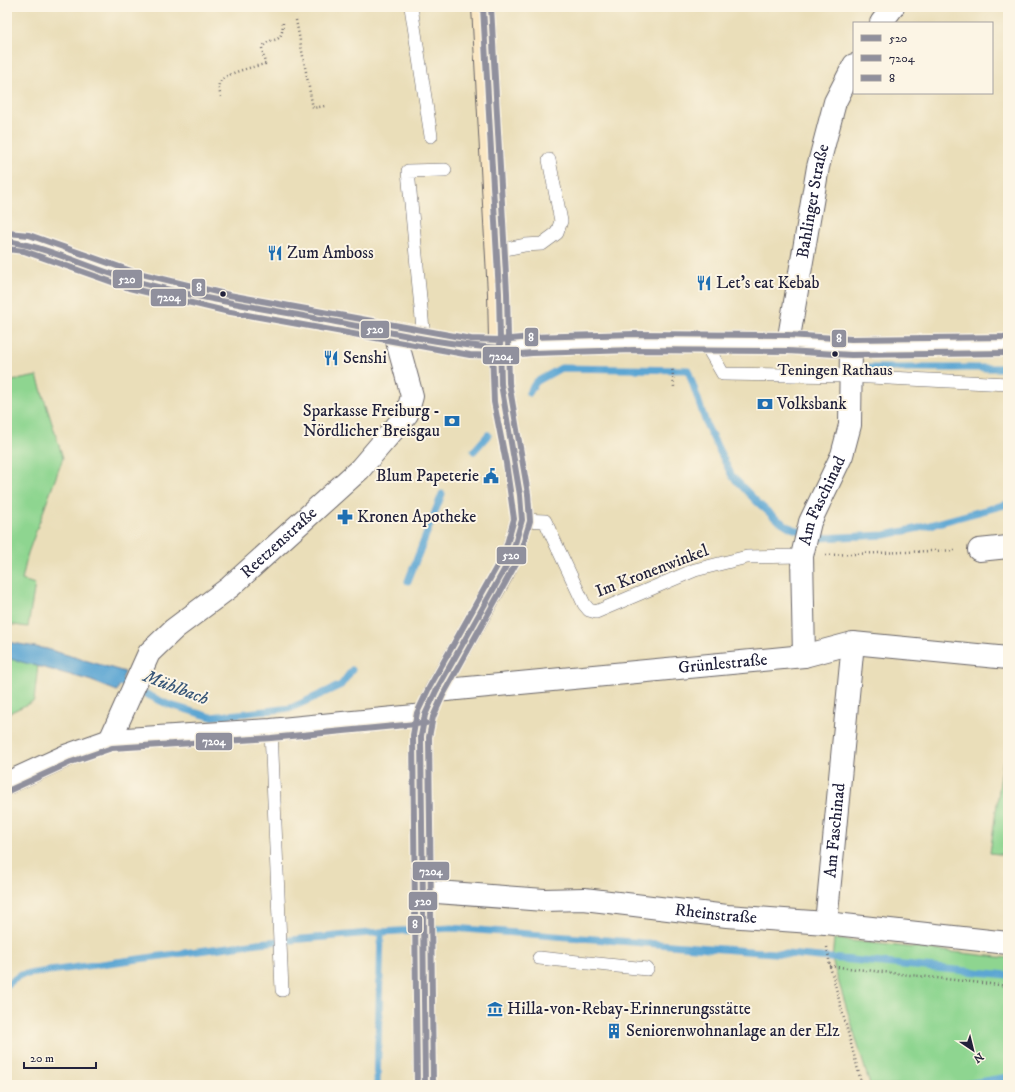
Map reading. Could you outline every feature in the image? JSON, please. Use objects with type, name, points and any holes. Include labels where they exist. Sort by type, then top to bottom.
[{"type":"main road","points":[[425,1085],[424,942],[422,917],[423,891],[420,768],[421,736],[425,715],[436,691],[503,572],[512,554],[522,520],[519,489],[502,401],[500,312],[483,7]]},
{"type":"street","points":[[882,22],[893,7]]},
{"type":"street","name":"Bahlinger Straße","points":[[788,343],[818,167],[835,102],[853,67]]},
{"type":"street","points":[[7,241],[26,243],[132,280],[256,309],[470,347],[500,348],[531,345],[634,342],[788,343],[852,347],[1008,345]]},
{"type":"street","name":"Reetzenstraße","points":[[110,740],[135,688],[149,653],[174,629],[230,586],[360,469],[407,414],[412,396],[395,334]]},
{"type":"street","name":"Am Faschinad","points":[[804,656],[803,550],[810,522],[842,455],[850,425],[850,376],[852,347]]},
{"type":"street","points":[[979,550],[1008,547]]},
{"type":"street","name":"Am Faschinad","points":[[826,932],[853,643]]},
{"type":"street","name":"Grünlestraße","points":[[436,691],[804,656],[853,643],[1008,658]]},
{"type":"street","points":[[7,783],[68,756],[110,740],[271,730],[425,715]]},
{"type":"street","name":"Rheinstraße","points":[[423,891],[544,900],[584,898],[727,916],[826,932],[1008,943]]},
{"type":"lane","points":[[411,7],[431,136]]},
{"type":"lane","points":[[496,251],[525,245],[542,244],[557,233],[561,221],[549,160]]},
{"type":"lane","points":[[424,340],[408,171],[445,170]]},
{"type":"lane","points":[[705,343],[723,374],[850,376],[1008,384]]},
{"type":"lane","name":"Im Kronenwinkel","points":[[522,520],[545,521],[584,604],[589,610],[596,612],[695,570],[747,557],[803,550]]},
{"type":"lane","points":[[271,730],[282,990]]},
{"type":"lane","points":[[539,958],[647,969]]},
{"type":"path","points":[[296,20],[313,108],[325,106]]},
{"type":"path","points":[[221,97],[219,84],[228,75],[265,64],[262,48],[264,44],[279,38],[283,34],[283,22]]},
{"type":"path","points":[[672,359],[674,387]]},
{"type":"path","points":[[803,550],[979,550]]},
{"type":"path","points":[[826,932],[828,961],[862,1085]]},
{"type":"path","points":[[830,966],[1008,986]]},
{"type":"green space","points":[[37,376],[63,458],[28,553],[22,580],[35,584],[28,627],[7,624],[7,382]]},
{"type":"green space","points":[[7,658],[38,665],[34,701],[7,714]]},
{"type":"green space","points":[[1003,761],[1008,762],[1008,855],[990,853]]},
{"type":"green space","points":[[834,939],[1008,958],[1008,1085],[870,1085],[832,960]]},
{"type":"water","points":[[7,642],[47,649],[125,672],[117,691],[89,680],[7,658]]},
{"type":"waterway","points":[[529,393],[536,382],[561,368],[688,370],[707,426],[732,476],[775,518],[791,528],[820,538],[885,535],[919,528],[1008,504]]},
{"type":"waterway","name":"Mühlbach","points":[[855,368],[1008,368]]},
{"type":"waterway","name":"Mühlbach","points":[[474,451],[488,435]]},
{"type":"waterway","name":"Mühlbach","points":[[408,581],[442,494]]},
{"type":"waterway","name":"Mühlbach","points":[[112,678],[167,704],[211,717],[291,708],[341,685],[352,670]]},
{"type":"waterway","points":[[377,1085],[381,932],[452,928],[799,955],[1008,975]]},
{"type":"waterway","points":[[7,985],[20,975],[258,943],[381,932]]},
{"type":"waterway","points":[[961,1085],[1008,1077]]},
{"type":"transit line","name":"520","points":[[425,1085],[421,736],[425,715],[436,691],[503,572],[512,554],[522,520],[520,495],[501,384],[499,293],[483,7]]},
{"type":"transit line","name":"7204","points":[[433,1085],[429,737],[433,717],[443,695],[519,558],[530,521],[528,494],[509,383],[507,293],[491,7]]},
{"type":"transit line","name":"8","points":[[8,233],[29,235],[134,272],[229,295],[471,339],[500,340],[531,337],[634,334],[788,335],[851,339],[1008,337]]},
{"type":"transit line","name":"520","points":[[7,241],[23,244],[55,254],[134,281],[184,293],[417,338],[500,348]]},
{"type":"transit line","name":"7204","points":[[7,249],[24,251],[129,288],[225,311],[470,355],[500,356],[532,353],[634,350],[788,351],[851,355],[1008,353]]},
{"type":"transit line","name":"8","points":[[417,1085],[413,735],[417,713],[429,688],[505,551],[514,519],[506,463],[494,402],[492,348]]},
{"type":"transit line","name":"7204","points":[[10,790],[71,762],[112,748],[271,738],[426,723]]},
{"type":"place","name":"Zum Amboss","points":[[275,253]]},
{"type":"place","name":"Let's eat Kebab","points":[[704,283]]},
{"type":"place","name":"Teningen Rathaus","points":[[835,354]]},
{"type":"place","name":"Senshi","points":[[331,358]]},
{"type":"place","name":"Volksbank","points":[[765,404]]},
{"type":"place","name":"Sparkasse Freiburg - Nördlicher Breisgau","points":[[452,421]]},
{"type":"place","name":"Blum Papeterie","points":[[491,476]]},
{"type":"place","name":"Kronen Apotheke","points":[[345,517]]},
{"type":"place","name":"Hilla-von-Rebay-Erinnerungsstätte","points":[[495,1009]]},
{"type":"place","name":"Seniorenwohnanlage an der Elz","points":[[614,1031]]}]
